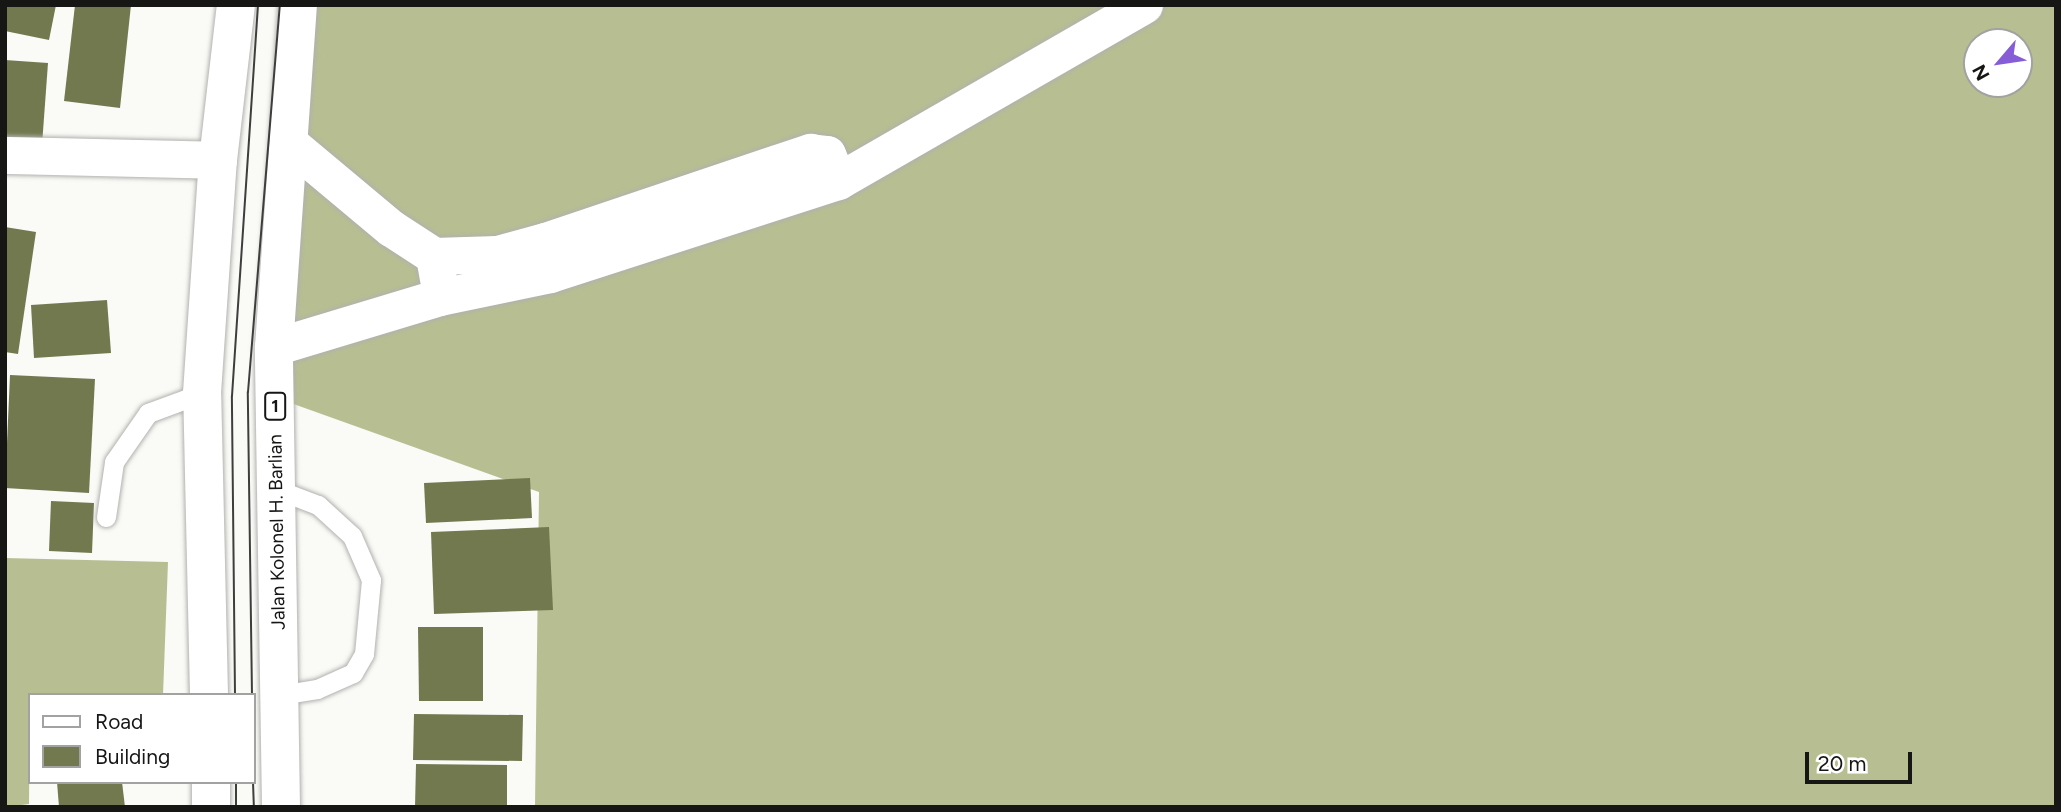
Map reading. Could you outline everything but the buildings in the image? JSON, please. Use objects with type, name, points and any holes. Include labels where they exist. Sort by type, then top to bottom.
[{"type":"highway","points":[[209,693],[202,393],[218,160],[236,5]]},
{"type":"highway","name":"Jalan Kolonel H. Barlian","points":[[281,807],[274,347],[298,5]]},
{"type":"highway","points":[[211,784],[211,807]]},
{"type":"street","points":[[274,347],[440,297],[550,274],[838,181],[1144,5]]},
{"type":"street","points":[[288,142],[391,228],[434,256],[497,254],[810,152],[827,154],[838,181]]},
{"type":"street","points":[[5,155],[218,160]]},
{"type":"street","points":[[434,256],[440,297]]},
{"type":"lane","points":[[106,517],[114,462],[148,413],[202,393]]},
{"type":"lane","points":[[276,489],[318,505],[352,536],[370,580],[364,654],[353,673],[317,689],[280,695]]},
{"type":"green space","points":[[310,5],[2056,5],[2056,807],[535,807],[539,492],[260,392]]},
{"type":"green space","points":[[5,558],[168,562],[163,693],[28,693],[29,804],[7,807]]},
{"type":"tram line","points":[[235,693],[232,396],[258,5]]},
{"type":"tram line","points":[[252,693],[248,392],[280,5]]},
{"type":"tram line","points":[[236,784],[236,807]]},
{"type":"tram line","points":[[253,784],[254,807]]}]
